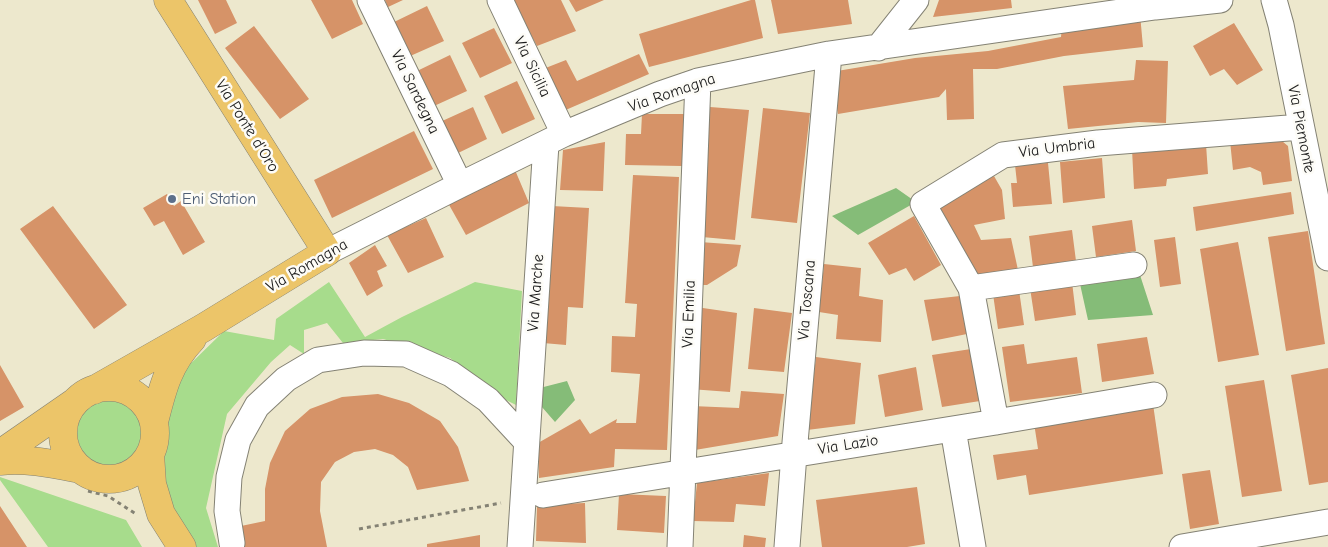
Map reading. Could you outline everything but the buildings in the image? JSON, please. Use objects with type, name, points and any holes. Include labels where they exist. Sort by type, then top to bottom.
[{"type":"main road","name":"Via Ponte d'Oro","points":[[168,0],[327,252]]},
{"type":"main road","name":"Via Romagna","points":[[0,454],[85,395],[203,328],[327,252]]},
{"type":"main road","name":"Via Romagna","points":[[154,422],[168,373],[182,349],[203,328]]},
{"type":"main road","points":[[80,479],[64,443],[63,428],[67,413],[85,395],[109,388],[124,390],[138,397],[148,408],[154,422],[155,433],[154,444],[150,454],[142,465],[132,473],[121,478],[108,479]]},
{"type":"main road","points":[[150,454],[152,484],[150,516]]},
{"type":"main road","points":[[0,461],[10,460],[56,464],[80,479],[93,476],[108,479],[136,492],[150,516],[182,547]]},
{"type":"street","name":"Via Sardegna","points":[[370,0],[460,185]]},
{"type":"street","name":"Via Sicilia","points":[[500,0],[555,139]]},
{"type":"street","points":[[878,48],[916,0]]},
{"type":"street","name":"Via Romagna","points":[[327,252],[555,139],[660,94],[698,81],[829,54],[1155,7],[1220,0]]},
{"type":"street","name":"Via Piemonte","points":[[1274,0],[1281,25],[1328,258]]},
{"type":"street","name":"Via Toscana","points":[[787,547],[829,54]]},
{"type":"street","name":"Via Emilia","points":[[680,547],[698,81]]},
{"type":"street","name":"Via Umbria","points":[[996,422],[970,288],[923,204],[1003,156],[1098,143],[1301,127]]},
{"type":"street","name":"Via Marche","points":[[520,547],[533,497],[526,441],[555,139]]},
{"type":"street","points":[[970,288],[1134,265]]},
{"type":"street","points":[[232,543],[227,511],[228,477],[238,440],[257,406],[286,379],[318,360],[364,353],[406,354],[451,374],[488,400],[526,441]]},
{"type":"street","name":"Via Lazio","points":[[533,497],[1154,395]]},
{"type":"street","points":[[953,429],[973,547]]},
{"type":"street","points":[[1188,547],[1328,522]]},
{"type":"path","points":[[80,479],[135,512],[150,516]]},
{"type":"path","points":[[359,529],[533,497]]},
{"type":"green space","points":[[896,188],[916,202],[858,235],[832,216]]},
{"type":"green space","points":[[1140,275],[1153,315],[1088,320],[1080,284]]},
{"type":"green space","points":[[329,282],[365,337],[475,282],[522,291],[516,405],[500,397],[450,358],[383,339],[343,343],[327,323],[304,330],[304,354],[290,345],[271,362],[227,414],[206,508],[218,547],[194,547],[162,490],[165,434],[179,375],[224,331],[274,340],[276,319]]},
{"type":"green space","points":[[567,381],[575,400],[555,422],[528,391]]},
{"type":"green space","points":[[110,400],[123,403],[133,410],[140,420],[143,433],[140,446],[133,456],[123,463],[110,466],[97,463],[87,456],[80,446],[77,433],[80,420],[87,410],[97,403]]},
{"type":"green space","points":[[0,477],[126,520],[142,547],[48,547],[0,480]]},
{"type":"place","name":"Eni Station","points":[[172,199]]}]
